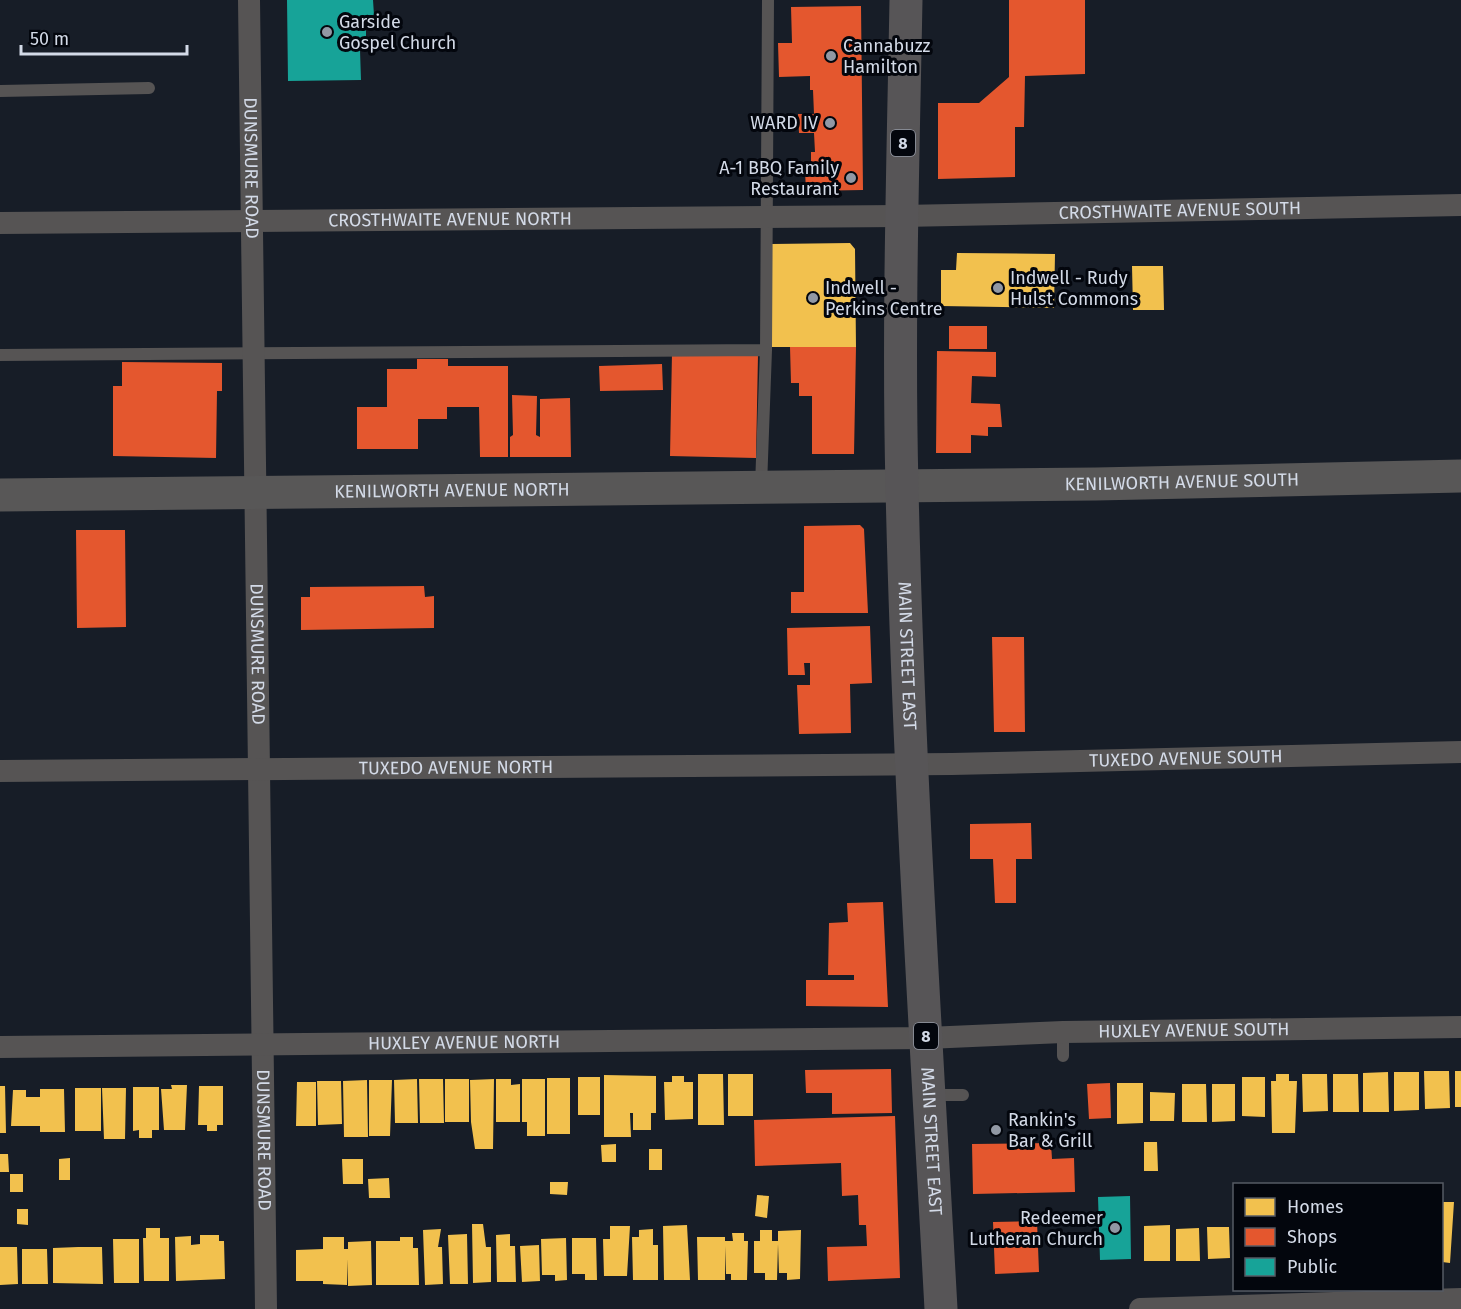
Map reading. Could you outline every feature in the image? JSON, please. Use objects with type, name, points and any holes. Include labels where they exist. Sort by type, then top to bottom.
[{"type":"main road","name":"MAIN STREET EAST","points":[[906,0],[901,216],[902,486],[912,764],[941,1309]]},
{"type":"main road","name":"KENILWORTH AVENUE SOUTH","points":[[902,486],[1461,476]]},
{"type":"main road","name":"KENILWORTH AVENUE NORTH","points":[[0,495],[902,486]]},
{"type":"street","name":"DUNSMURE ROAD","points":[[249,0],[254,221],[261,1044],[266,1309]]},
{"type":"street","name":"CROSTHWAITE AVENUE SOUTH","points":[[901,216],[1461,205]]},
{"type":"street","name":"CROSTHWAITE AVENUE NORTH","points":[[0,223],[901,216]]},
{"type":"street","name":"TUXEDO AVENUE SOUTH","points":[[912,764],[1461,752]]},
{"type":"street","name":"TUXEDO AVENUE NORTH","points":[[0,771],[912,764]]},
{"type":"street","name":"HUXLEY AVENUE SOUTH","points":[[927,1038],[1063,1032],[1461,1027]]},
{"type":"street","name":"HUXLEY AVENUE NORTH","points":[[0,1047],[927,1038]]},
{"type":"street","points":[[1140,1309],[1461,1299]]},
{"type":"lane","points":[[761,487],[766,350],[768,0]]},
{"type":"lane","points":[[0,91],[149,88]]},
{"type":"lane","points":[[0,355],[766,350]]},
{"type":"lane","points":[[1063,1032],[1064,1056]]},
{"type":"lane","points":[[930,1095],[963,1095]]},
{"type":"building: Homes","name":"Indwell - Perkins Centre","points":[[850,243],[855,249],[856,347],[770,347],[772,244]]},
{"type":"building: Homes","name":"Indwell - Rudy Hulst Commons","points":[[957,253],[1055,254],[1054,308],[941,306],[941,270],[956,270]]},
{"type":"building: Homes","points":[[1132,266],[1163,266],[1164,310],[1133,310]]},
{"type":"building: Homes","points":[[1424,1071],[1449,1071],[1450,1108],[1425,1109]]},
{"type":"building: Homes","points":[[1455,1071],[1461,1071],[1461,1107],[1455,1107]]},
{"type":"building: Homes","points":[[1388,1072],[1389,1112],[1363,1112],[1363,1073]]},
{"type":"building: Homes","points":[[1394,1072],[1419,1072],[1419,1110],[1394,1111]]},
{"type":"building: Homes","points":[[698,1074],[723,1074],[724,1125],[698,1125]]},
{"type":"building: Homes","points":[[728,1074],[753,1074],[753,1116],[728,1116]]},
{"type":"building: Homes","points":[[1276,1074],[1289,1074],[1289,1081],[1297,1081],[1295,1133],[1272,1133],[1271,1081],[1276,1081]]},
{"type":"building: Homes","points":[[1302,1074],[1327,1074],[1328,1111],[1303,1112]]},
{"type":"building: Homes","points":[[1333,1074],[1358,1074],[1359,1112],[1333,1112]]},
{"type":"building: Homes","points":[[604,1075],[656,1076],[656,1113],[651,1113],[651,1130],[633,1130],[633,1113],[630,1113],[631,1137],[604,1137]]},
{"type":"building: Homes","points":[[672,1076],[684,1076],[684,1082],[693,1082],[693,1119],[665,1120],[664,1082],[672,1082]]},
{"type":"building: Homes","points":[[578,1077],[600,1077],[600,1115],[578,1115]]},
{"type":"building: Homes","points":[[1242,1077],[1265,1077],[1265,1117],[1242,1116]]},
{"type":"building: Homes","points":[[547,1078],[570,1078],[570,1134],[547,1134]]},
{"type":"building: Homes","points":[[417,1079],[418,1123],[395,1123],[394,1080]]},
{"type":"building: Homes","points":[[419,1079],[443,1079],[444,1123],[420,1123]]},
{"type":"building: Homes","points":[[445,1079],[469,1079],[469,1122],[445,1122]]},
{"type":"building: Homes","points":[[494,1079],[493,1149],[475,1149],[471,1122],[470,1080]]},
{"type":"building: Homes","points":[[496,1079],[511,1079],[511,1085],[520,1084],[520,1122],[496,1122]]},
{"type":"building: Homes","points":[[522,1079],[545,1079],[545,1136],[527,1136],[527,1122],[522,1122]]},
{"type":"building: Homes","points":[[367,1080],[368,1137],[344,1137],[343,1081]]},
{"type":"building: Homes","points":[[369,1080],[392,1080],[390,1136],[369,1136]]},
{"type":"building: Homes","points":[[317,1081],[341,1081],[342,1124],[318,1125]]},
{"type":"building: Homes","points":[[297,1082],[316,1082],[316,1126],[296,1126]]},
{"type":"building: Homes","points":[[1117,1083],[1143,1083],[1143,1123],[1117,1124]]},
{"type":"building: Homes","points":[[1182,1084],[1206,1084],[1207,1122],[1182,1122]]},
{"type":"building: Homes","points":[[1212,1084],[1235,1084],[1235,1121],[1212,1122]]},
{"type":"building: Homes","points":[[171,1085],[187,1085],[185,1130],[164,1130],[161,1089],[172,1089]]},
{"type":"building: Homes","points":[[0,1086],[5,1086],[6,1133],[0,1133]]},
{"type":"building: Homes","points":[[199,1086],[223,1086],[223,1125],[217,1125],[217,1131],[207,1131],[207,1125],[198,1125]]},
{"type":"building: Homes","points":[[133,1087],[159,1087],[159,1130],[152,1130],[152,1138],[139,1138],[139,1130],[133,1131]]},
{"type":"building: Homes","points":[[75,1088],[101,1088],[101,1131],[75,1131]]},
{"type":"building: Homes","points":[[102,1088],[126,1088],[125,1139],[104,1139]]},
{"type":"building: Homes","points":[[40,1089],[64,1089],[65,1132],[40,1132],[40,1126],[11,1126],[13,1090],[26,1090],[26,1097],[40,1097]]},
{"type":"building: Homes","points":[[1150,1092],[1175,1093],[1174,1121],[1150,1121]]},
{"type":"building: Homes","points":[[1144,1142],[1157,1142],[1158,1171],[1144,1171]]},
{"type":"building: Homes","points":[[616,1144],[616,1162],[602,1162],[601,1145]]},
{"type":"building: Homes","points":[[649,1149],[662,1149],[662,1170],[649,1170]]},
{"type":"building: Homes","points":[[0,1154],[8,1154],[9,1172],[0,1172]]},
{"type":"building: Homes","points":[[70,1158],[70,1180],[59,1180],[59,1159]]},
{"type":"building: Homes","points":[[342,1159],[363,1159],[363,1184],[343,1184]]},
{"type":"building: Homes","points":[[10,1174],[23,1174],[23,1192],[10,1192]]},
{"type":"building: Homes","points":[[389,1178],[390,1198],[369,1198],[368,1179]]},
{"type":"building: Homes","points":[[550,1182],[568,1182],[567,1195],[550,1194]]},
{"type":"building: Homes","points":[[757,1195],[769,1196],[767,1218],[755,1216]]},
{"type":"building: Homes","points":[[1443,1202],[1454,1202],[1450,1263],[1443,1262]]},
{"type":"building: Homes","points":[[17,1209],[28,1209],[28,1225],[17,1224]]},
{"type":"building: Homes","points":[[472,1224],[483,1224],[486,1247],[491,1247],[491,1282],[473,1283]]},
{"type":"building: Homes","points":[[687,1225],[690,1280],[664,1280],[663,1226]]},
{"type":"building: Homes","points":[[1170,1225],[1170,1261],[1144,1261],[1144,1226]]},
{"type":"building: Homes","points":[[610,1226],[630,1226],[627,1276],[604,1276],[603,1239],[610,1239]]},
{"type":"building: Homes","points":[[1207,1227],[1229,1227],[1230,1258],[1208,1259]]},
{"type":"building: Homes","points":[[146,1228],[160,1228],[160,1238],[169,1238],[169,1281],[144,1281],[143,1238],[146,1238]]},
{"type":"building: Homes","points":[[1199,1228],[1200,1261],[1176,1261],[1176,1229]]},
{"type":"building: Homes","points":[[441,1229],[438,1247],[442,1247],[443,1284],[425,1285],[423,1230]]},
{"type":"building: Homes","points":[[653,1229],[653,1245],[658,1245],[658,1280],[633,1280],[632,1237],[639,1237],[639,1230]]},
{"type":"building: Homes","points":[[760,1230],[772,1230],[772,1241],[778,1241],[778,1231],[801,1230],[800,1279],[787,1280],[787,1273],[779,1273],[778,1244],[777,1280],[765,1280],[765,1273],[754,1273],[754,1241],[760,1241]]},
{"type":"building: Homes","points":[[732,1233],[744,1233],[744,1241],[748,1241],[747,1280],[731,1280],[731,1274],[726,1274],[725,1246],[725,1280],[698,1280],[697,1237],[725,1237],[725,1241],[733,1241]]},
{"type":"building: Homes","points":[[467,1234],[468,1284],[450,1284],[448,1235]]},
{"type":"building: Homes","points":[[510,1234],[510,1246],[515,1246],[516,1282],[497,1282],[496,1235]]},
{"type":"building: Homes","points":[[200,1235],[219,1235],[219,1241],[224,1241],[225,1279],[176,1281],[175,1237],[191,1236],[191,1245],[200,1244]]},
{"type":"building: Homes","points":[[323,1237],[344,1237],[344,1249],[348,1249],[348,1242],[371,1241],[372,1285],[348,1286],[348,1259],[347,1285],[323,1284],[323,1281],[296,1281],[296,1250],[323,1249]]},
{"type":"building: Homes","points":[[400,1237],[413,1237],[413,1248],[418,1248],[419,1285],[376,1285],[376,1241],[400,1241]]},
{"type":"building: Homes","points":[[566,1238],[567,1280],[555,1281],[555,1275],[542,1275],[541,1239]]},
{"type":"building: Homes","points":[[572,1238],[596,1238],[597,1280],[585,1280],[585,1274],[572,1274]]},
{"type":"building: Homes","points":[[113,1239],[139,1239],[139,1283],[114,1283]]},
{"type":"building: Homes","points":[[539,1245],[540,1281],[522,1282],[520,1246]]},
{"type":"building: Homes","points":[[0,1247],[17,1247],[18,1284],[0,1285]]},
{"type":"building: Homes","points":[[102,1247],[103,1284],[53,1283],[53,1248]]},
{"type":"building: Homes","points":[[22,1249],[47,1249],[48,1284],[22,1284]]},
{"type":"building: Shops","points":[[1009,0],[1085,0],[1085,74],[1025,76],[1024,127],[1015,127],[1015,177],[938,179],[938,103],[979,103],[1009,77]]},
{"type":"building: Shops","points":[[861,6],[863,190],[806,191],[805,171],[811,171],[811,152],[815,152],[814,133],[799,133],[798,114],[814,114],[813,90],[810,90],[810,76],[779,77],[778,43],[792,43],[791,7]]},
{"type":"building: Shops","points":[[949,326],[987,326],[987,349],[949,349]]},
{"type":"building: Shops","points":[[790,347],[856,347],[854,454],[812,454],[812,396],[799,396],[799,383],[791,383]]},
{"type":"building: Shops","points":[[937,351],[996,352],[996,377],[972,376],[971,403],[1000,404],[1002,427],[988,427],[988,436],[971,435],[971,453],[936,453]]},
{"type":"building: Shops","points":[[672,353],[758,355],[756,458],[670,456]]},
{"type":"building: Shops","points":[[417,359],[448,359],[448,366],[508,366],[508,457],[480,457],[479,407],[447,407],[447,419],[418,419],[418,449],[357,449],[357,407],[387,407],[387,369],[417,369]]},
{"type":"building: Shops","points":[[122,362],[222,363],[222,391],[217,391],[216,458],[113,456],[113,386],[122,386]]},
{"type":"building: Shops","points":[[662,364],[663,390],[600,391],[599,366]]},
{"type":"building: Shops","points":[[512,395],[537,396],[536,435],[540,437],[540,399],[570,398],[571,457],[510,457],[510,437],[513,435]]},
{"type":"building: Shops","points":[[860,525],[864,529],[868,613],[791,613],[791,592],[804,592],[804,526]]},
{"type":"building: Shops","points":[[76,530],[125,530],[126,627],[77,628]]},
{"type":"building: Shops","points":[[424,586],[425,597],[434,596],[434,628],[301,630],[301,597],[310,597],[310,587]]},
{"type":"building: Shops","points":[[870,626],[872,683],[850,684],[851,733],[799,734],[797,685],[810,685],[810,663],[804,663],[805,675],[788,675],[787,628]]},
{"type":"building: Shops","points":[[992,637],[1024,637],[1025,732],[994,732]]},
{"type":"building: Shops","points":[[1031,823],[1032,859],[1016,859],[1016,903],[995,903],[993,859],[970,859],[970,824]]},
{"type":"building: Shops","points":[[883,902],[888,1007],[806,1006],[806,980],[854,980],[854,975],[828,975],[829,923],[848,922],[847,903]]},
{"type":"building: Shops","points":[[891,1069],[892,1113],[832,1114],[832,1093],[806,1093],[805,1070]]},
{"type":"building: Shops","points":[[1110,1083],[1111,1118],[1089,1119],[1087,1084]]},
{"type":"building: Shops","points":[[895,1116],[900,1278],[828,1281],[827,1247],[867,1246],[866,1225],[859,1225],[858,1195],[842,1196],[841,1163],[755,1166],[754,1120]]},
{"type":"building: Shops","points":[[1051,1143],[1052,1159],[1074,1158],[1075,1192],[973,1194],[972,1144]]},
{"type":"building: Shops","points":[[1037,1221],[1039,1272],[995,1274],[993,1222]]},
{"type":"building: Public","name":"Garside Gospel Church","points":[[287,0],[373,0],[374,15],[366,15],[366,50],[360,50],[361,80],[288,81]]},
{"type":"building: Public","name":"Redeemer Lutheran Church","points":[[1130,1196],[1131,1259],[1100,1260],[1098,1197]]},
{"type":"place","name":"Garside Gospel Church","points":[[327,32]]},
{"type":"place","name":"Cannabuzz Hamilton","points":[[831,56]]},
{"type":"place","name":"WARD IV","points":[[830,123]]},
{"type":"place","name":"A-1 BBQ Family Restaurant","points":[[851,178]]},
{"type":"place","name":"Indwell - Rudy Hulst Commons","points":[[998,288]]},
{"type":"place","name":"Indwell - Perkins Centre","points":[[813,298]]},
{"type":"place","name":"Rankin's Bar & Grill","points":[[996,1130]]},
{"type":"place","name":"Redeemer Lutheran Church","points":[[1115,1228]]}]
